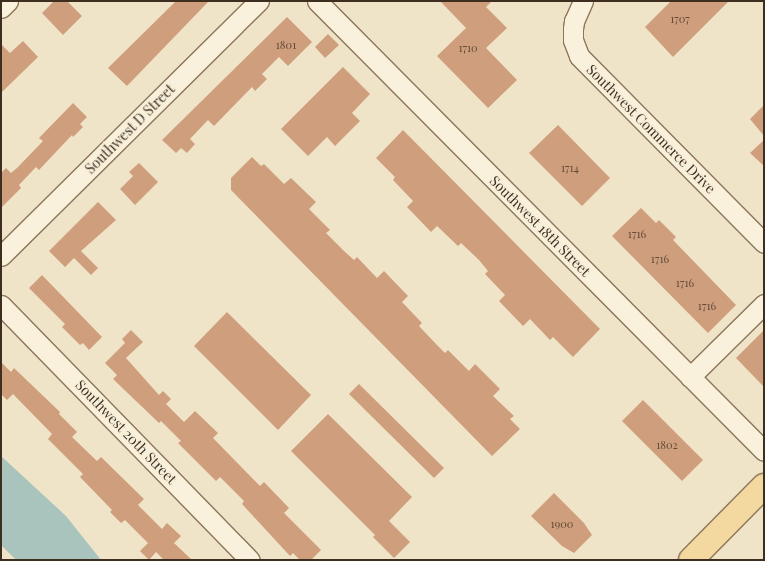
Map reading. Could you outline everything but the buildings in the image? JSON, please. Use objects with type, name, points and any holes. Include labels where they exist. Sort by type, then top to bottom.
[{"type":"main road","points":[[691,560],[764,486]]},
{"type":"street","points":[[1,8],[8,1]]},
{"type":"street","name":"Southwest D Street","points":[[1,256],[259,1]]},
{"type":"street","name":"Southwest 18th Street","points":[[317,1],[764,451]]},
{"type":"street","name":"Southwest Commerce Drive","points":[[583,1],[574,21],[573,29],[573,40],[579,56],[764,243]]},
{"type":"street","points":[[690,377],[764,304]]},
{"type":"street","name":"Southwest 20th Street","points":[[1,305],[250,560]]},
{"type":"water","points":[[1,456],[66,516],[101,560],[16,560],[1,545]]}]
